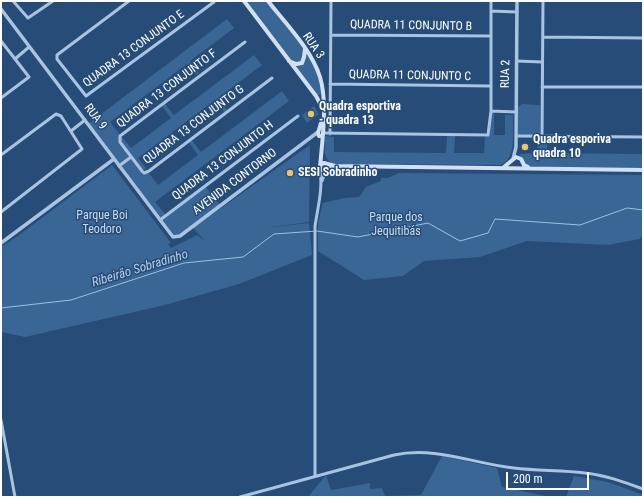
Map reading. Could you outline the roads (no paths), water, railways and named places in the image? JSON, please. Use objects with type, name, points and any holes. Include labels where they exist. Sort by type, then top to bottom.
[{"type":"main road","name":"RUA 3","points":[[268,1],[304,49],[316,68],[322,94],[323,109],[320,133]]},
{"type":"main road","points":[[246,2],[316,96],[323,109]]},
{"type":"main road","points":[[289,61],[296,64],[302,62],[304,57],[304,49]]},
{"type":"main road","points":[[316,96],[322,94]]},
{"type":"main road","points":[[320,133],[323,166],[326,170],[334,166]]},
{"type":"main road","points":[[501,168],[520,158],[522,163],[530,169]]},
{"type":"main road","points":[[512,161],[513,167],[516,168]]},
{"type":"main road","points":[[516,168],[520,167],[522,163]]},
{"type":"main road","points":[[323,166],[643,170]]},
{"type":"street","points":[[14,2],[29,18],[53,1]]},
{"type":"street","name":"QUADRA 13 CONJUNTO E","points":[[129,1],[57,55],[57,59],[85,95],[88,95],[214,2]]},
{"type":"street","points":[[330,134],[331,1]]},
{"type":"street","points":[[320,133],[486,136],[489,133],[491,111],[491,1]]},
{"type":"street","name":"RUA 2","points":[[512,161],[517,136],[517,1]]},
{"type":"street","points":[[542,136],[543,1]]},
{"type":"street","name":"RUA 9","points":[[1,9],[173,237]]},
{"type":"street","points":[[491,11],[517,12]]},
{"type":"street","name":"QUADRA 11 CONJUNTO B","points":[[331,35],[490,36]]},
{"type":"street","points":[[543,37],[643,38]]},
{"type":"street","points":[[1,41],[29,77],[1,98]]},
{"type":"street","name":"QUADRA 13 CONJUNTO F","points":[[131,157],[120,142],[120,136],[244,42]]},
{"type":"street","points":[[15,58],[29,47]]},
{"type":"street","points":[[517,61],[542,62]]},
{"type":"street","name":"QUADRA 13 CONJUNTO G","points":[[131,157],[143,173],[148,172],[272,78]]},
{"type":"street","name":"QUADRA 11 CONJUNTO C","points":[[330,84],[490,86]]},
{"type":"street","points":[[542,87],[643,87]]},
{"type":"street","points":[[491,111],[516,112]]},
{"type":"street","points":[[1,155],[54,114],[61,116],[82,148],[82,151],[1,212]]},
{"type":"street","name":"QUADRA 13 CONJUNTO H","points":[[160,220],[298,116]]},
{"type":"street","points":[[71,130],[85,120]]},
{"type":"street","name":"AVENIDA CONTORNO","points":[[173,237],[180,236],[308,138],[320,133]]},
{"type":"street","points":[[517,136],[643,137]]},
{"type":"street","name":"RUA 2","points":[[516,147],[520,158]]},
{"type":"street","points":[[119,166],[131,157]]},
{"type":"street","points":[[1,243],[114,159]]},
{"type":"street","points":[[315,476],[315,226],[323,166]]},
{"type":"street","points":[[322,181],[326,170]]},
{"type":"street","points":[[1,420],[15,497]]},
{"type":"street","points":[[240,497],[394,455],[417,451],[456,456],[514,468],[585,473],[618,480],[643,490]]},
{"type":"waterway","name":"Ribeirão Sobradinho","points":[[1,308],[71,300],[184,263],[243,257],[274,234],[317,231],[358,237],[428,223],[460,241],[488,233],[495,219],[580,225],[627,208],[643,210]]},
{"type":"place","name":"Quadra esportiva - quadra 13","points":[[311,114]]},
{"type":"place","name":"Quadra esporiva quadra 10","points":[[525,147]]},
{"type":"place","name":"SESI Sobradinho","points":[[290,173]]},
{"type":"park label","name":"Parque Boi Teodoro","points":[[102,223]]},
{"type":"park label","name":"Parque dos Jequitibás","points":[[396,225]]}]
